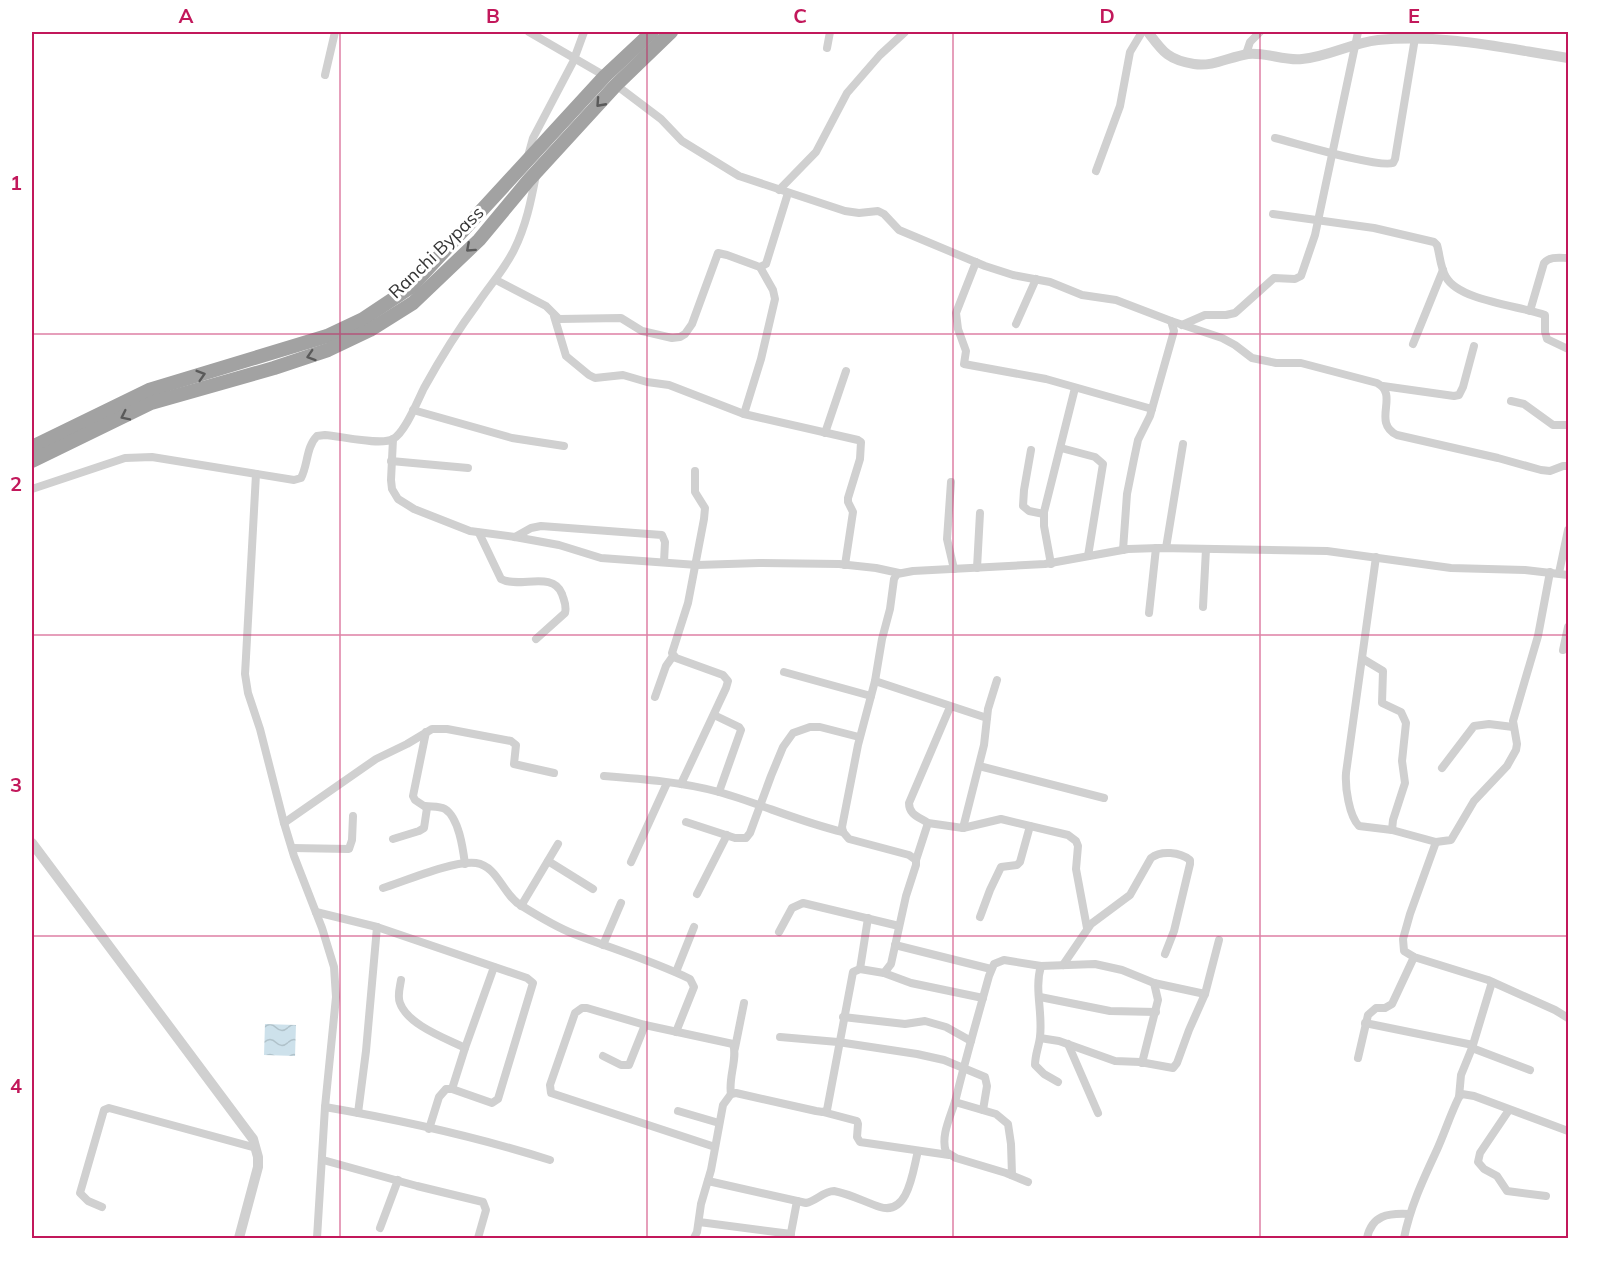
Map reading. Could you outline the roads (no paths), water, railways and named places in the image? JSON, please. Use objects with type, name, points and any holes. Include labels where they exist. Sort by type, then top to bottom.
[{"type":"highway","name":"Ranchi Bypass","points":[[32,447],[149,390],[327,336],[363,319],[411,287],[605,76],[652,32]]},
{"type":"highway","name":"Ranchi Bypass","points":[[32,461],[151,403],[328,350],[370,330],[413,303],[479,240],[616,85],[671,32]]},
{"type":"street","points":[[325,75],[335,32]]},
{"type":"street","points":[[529,32],[605,76]]},
{"type":"street","points":[[527,160],[533,138],[575,59],[584,32]]},
{"type":"street","points":[[827,48],[830,32]]},
{"type":"street","points":[[778,190],[816,152],[852,86],[905,32]]},
{"type":"street","points":[[1096,171],[1120,106],[1130,52],[1142,32]]},
{"type":"street","points":[[1148,32],[1165,54],[1177,61],[1207,65],[1246,54],[1304,59],[1355,44],[1415,38],[1446,39],[1569,58]]},
{"type":"street","points":[[1246,54],[1250,42],[1260,32]]},
{"type":"street","points":[[1182,325],[1205,315],[1235,313],[1274,278],[1298,278],[1309,257],[1319,220],[1358,32]]},
{"type":"street","points":[[1275,138],[1333,153],[1382,163],[1393,163],[1415,38]]},
{"type":"street","points":[[616,85],[661,119],[688,145],[739,176],[853,213],[878,211],[884,214],[899,230],[976,262],[1013,275],[1050,282],[1082,295],[1116,300],[1222,338],[1252,358],[1276,363],[1301,363],[1377,382],[1383,386],[1459,395],[1474,346]]},
{"type":"street","points":[[32,489],[124,458],[138,457],[152,457],[286,480],[301,478],[310,447],[317,436],[382,441],[393,439],[399,434],[455,337],[515,249],[523,228],[537,172]]},
{"type":"street","points":[[760,267],[766,264],[788,193]]},
{"type":"street","points":[[1273,214],[1374,228],[1434,242],[1447,279],[1454,286],[1492,303],[1545,315],[1545,336],[1569,350]]},
{"type":"street","points":[[554,316],[564,320],[621,318],[642,331],[680,338],[692,324],[714,258],[718,253],[760,267],[773,290],[775,299],[761,359],[744,414]]},
{"type":"street","points":[[1530,311],[1544,263],[1547,259],[1569,258]]},
{"type":"street","points":[[976,262],[956,313],[958,328],[966,351],[964,364],[1046,379],[1152,410]]},
{"type":"street","points":[[1413,344],[1443,270]]},
{"type":"street","points":[[1016,324],[1036,279]]},
{"type":"street","points":[[496,280],[546,306],[554,316],[566,356],[589,375],[596,378],[623,375],[669,385],[744,414],[858,440],[862,446],[848,498],[853,512],[845,565]]},
{"type":"street","points":[[1123,550],[1128,485],[1138,440],[1152,410],[1174,331],[1171,321]]},
{"type":"street","points":[[825,433],[846,371]]},
{"type":"street","points":[[1383,386],[1387,395],[1386,425],[1397,435],[1541,470],[1550,471],[1569,466]]},
{"type":"street","points":[[1051,564],[1044,514],[1075,388]]},
{"type":"street","points":[[1510,401],[1524,404],[1552,425],[1569,424]]},
{"type":"street","points":[[413,410],[504,436],[564,446]]},
{"type":"street","points":[[393,439],[392,489],[405,505],[445,523],[479,533],[559,545],[601,558],[697,565],[759,563],[845,565],[899,573],[1051,564],[1123,550],[1166,548],[1327,551],[1452,568],[1569,575]]},
{"type":"street","points":[[1166,548],[1183,444]]},
{"type":"street","points":[[1061,448],[1095,457],[1103,464],[1088,556]]},
{"type":"street","points":[[1031,450],[1023,489],[1023,506],[1029,511],[1044,514]]},
{"type":"street","points":[[392,461],[468,468]]},
{"type":"street","points":[[655,697],[666,666],[673,656],[697,565],[705,508],[695,492],[695,471]]},
{"type":"street","points":[[256,474],[245,675],[284,824],[329,949],[336,984],[325,1107],[317,1239]]},
{"type":"street","points":[[951,482],[947,539],[954,570]]},
{"type":"street","points":[[977,568],[980,513]]},
{"type":"street","points":[[515,537],[531,528],[541,526],[662,535],[665,542],[664,562]]},
{"type":"street","points":[[1376,557],[1346,773],[1346,789],[1356,824],[1362,827],[1392,830],[1436,842],[1451,840],[1474,801],[1512,758],[1517,744],[1513,727],[1554,573],[1569,530]]},
{"type":"street","points":[[479,533],[501,579],[512,582],[552,582],[560,590],[566,604],[565,613],[536,639]]},
{"type":"street","points":[[1149,613],[1156,548]]},
{"type":"street","points":[[1203,607],[1206,549]]},
{"type":"street","points":[[843,832],[843,821],[859,737],[875,681],[894,579],[899,573]]},
{"type":"street","points":[[1563,650],[1569,627]]},
{"type":"street","points":[[673,656],[726,678],[728,685],[681,784]]},
{"type":"street","points":[[1363,659],[1383,671],[1382,704],[1401,712],[1406,723],[1402,761],[1405,783],[1392,819],[1392,830]]},
{"type":"street","points":[[784,672],[871,696]]},
{"type":"street","points":[[963,828],[984,745],[987,718],[997,680]]},
{"type":"street","points":[[875,681],[987,718]]},
{"type":"street","points":[[950,706],[909,803],[909,810],[928,823],[963,828],[1001,819],[1068,835],[1076,841],[1078,846],[1077,878],[1088,928]]},
{"type":"street","points":[[714,715],[741,730],[719,792]]},
{"type":"street","points":[[1442,768],[1474,726],[1489,724],[1513,727]]},
{"type":"street","points":[[686,822],[742,839],[746,838],[783,747],[793,733],[810,727],[820,727],[859,737]]},
{"type":"street","points":[[284,824],[376,759],[426,732],[439,728],[511,741],[516,745],[514,764],[554,773]]},
{"type":"street","points":[[426,732],[413,796],[425,806],[440,807],[449,813],[460,837],[465,864]]},
{"type":"street","points":[[979,766],[1104,798]]},
{"type":"street","points":[[604,776],[681,784],[719,792],[806,822],[843,832],[849,839],[909,855],[916,860]]},
{"type":"street","points":[[631,862],[668,783]]},
{"type":"street","points":[[393,839],[422,830],[426,818],[425,806]]},
{"type":"street","points":[[292,848],[349,849],[352,845],[353,816]]},
{"type":"street","points":[[884,973],[891,964],[916,860],[928,823]]},
{"type":"street","points":[[980,917],[1001,867],[1017,865],[1020,862],[1030,826]]},
{"type":"street","points":[[697,894],[727,835]]},
{"type":"street","points":[[1436,842],[1410,914],[1403,939],[1404,951],[1414,957],[1492,982],[1569,1018]]},
{"type":"street","points":[[32,843],[246,1130],[256,1148],[258,1167],[239,1239]]},
{"type":"street","points":[[521,906],[558,844]]},
{"type":"street","points":[[1063,965],[1096,919],[1130,895],[1146,864],[1154,855],[1170,853],[1186,857],[1190,860],[1190,864],[1174,931],[1165,954]]},
{"type":"street","points":[[548,861],[593,889]]},
{"type":"street","points":[[383,888],[444,868],[473,863],[484,866],[496,876],[510,897],[521,906],[567,931],[690,979],[694,984],[676,1032]]},
{"type":"street","points":[[603,945],[621,903]]},
{"type":"street","points":[[779,932],[792,908],[803,903],[899,926]]},
{"type":"street","points":[[316,912],[377,927],[527,978],[532,983],[498,1099],[492,1102],[452,1089],[442,1091],[429,1129]]},
{"type":"street","points":[[860,969],[868,918]]},
{"type":"street","points":[[358,1113],[377,927]]},
{"type":"street","points":[[676,972],[694,927]]},
{"type":"street","points":[[1040,1038],[1068,1044],[1115,1061],[1169,1068],[1176,1066],[1205,994],[1219,940]]},
{"type":"street","points":[[895,945],[991,969]]},
{"type":"street","points":[[1358,1058],[1365,1023],[1371,1010],[1385,1008],[1392,1004],[1414,957]]},
{"type":"street","points":[[949,1155],[944,1142],[963,1069],[991,969],[1000,960],[1041,966],[1103,965],[1154,983],[1205,994]]},
{"type":"street","points":[[1041,966],[1037,983],[1040,997],[1040,1038],[1035,1065],[1044,1074],[1058,1082]]},
{"type":"street","points":[[452,1089],[494,967]]},
{"type":"street","points":[[824,1112],[829,1104],[851,977],[856,969],[878,974],[884,973],[918,984],[983,998]]},
{"type":"street","points":[[400,980],[400,1003],[412,1018],[422,1026],[465,1047]]},
{"type":"street","points":[[1404,1239],[1409,1214],[1459,1097],[1461,1075],[1473,1046],[1492,982]]},
{"type":"street","points":[[1142,1063],[1158,1000],[1154,983]]},
{"type":"street","points":[[1040,997],[1110,1011],[1156,1012]]},
{"type":"street","points":[[694,1239],[723,1105],[731,1094],[730,1077],[744,1003]]},
{"type":"street","points":[[715,1147],[555,1094],[549,1090],[570,1026],[578,1010],[587,1008],[645,1025],[728,1042],[733,1044],[735,1049]]},
{"type":"street","points":[[843,1017],[904,1024],[925,1021],[946,1027],[971,1041]]},
{"type":"street","points":[[1365,1023],[1473,1046],[1530,1070]]},
{"type":"street","points":[[603,1056],[621,1065],[629,1065],[645,1025]]},
{"type":"street","points":[[780,1037],[838,1042],[928,1056],[986,1077],[987,1086],[983,1110]]},
{"type":"street","points":[[1068,1044],[1098,1113]]},
{"type":"street","points":[[731,1094],[755,1096],[857,1121],[857,1137],[860,1142],[949,1155],[1028,1182]]},
{"type":"street","points":[[1459,1097],[1467,1094],[1569,1131]]},
{"type":"street","points":[[955,1102],[996,1114],[1008,1124],[1011,1137],[1012,1175]]},
{"type":"street","points":[[102,1207],[88,1201],[80,1193],[104,1110],[109,1107],[256,1148]]},
{"type":"street","points":[[325,1107],[499,1145],[550,1160]]},
{"type":"street","points":[[1509,1110],[1480,1153],[1478,1162],[1484,1169],[1497,1176],[1506,1191],[1546,1196]]},
{"type":"street","points":[[678,1111],[719,1123]]},
{"type":"street","points":[[708,1181],[797,1201],[811,1202],[834,1191],[881,1207],[892,1208],[903,1200],[908,1191],[918,1151]]},
{"type":"street","points":[[323,1160],[483,1202],[486,1210],[478,1239]]},
{"type":"street","points":[[380,1228],[398,1180]]},
{"type":"street","points":[[699,1222],[790,1236],[797,1201]]},
{"type":"street","points":[[1367,1239],[1372,1225],[1380,1217],[1393,1213],[1409,1214]]},
{"type":"water","points":[[265,1024],[296,1025],[295,1056],[264,1055]]}]
